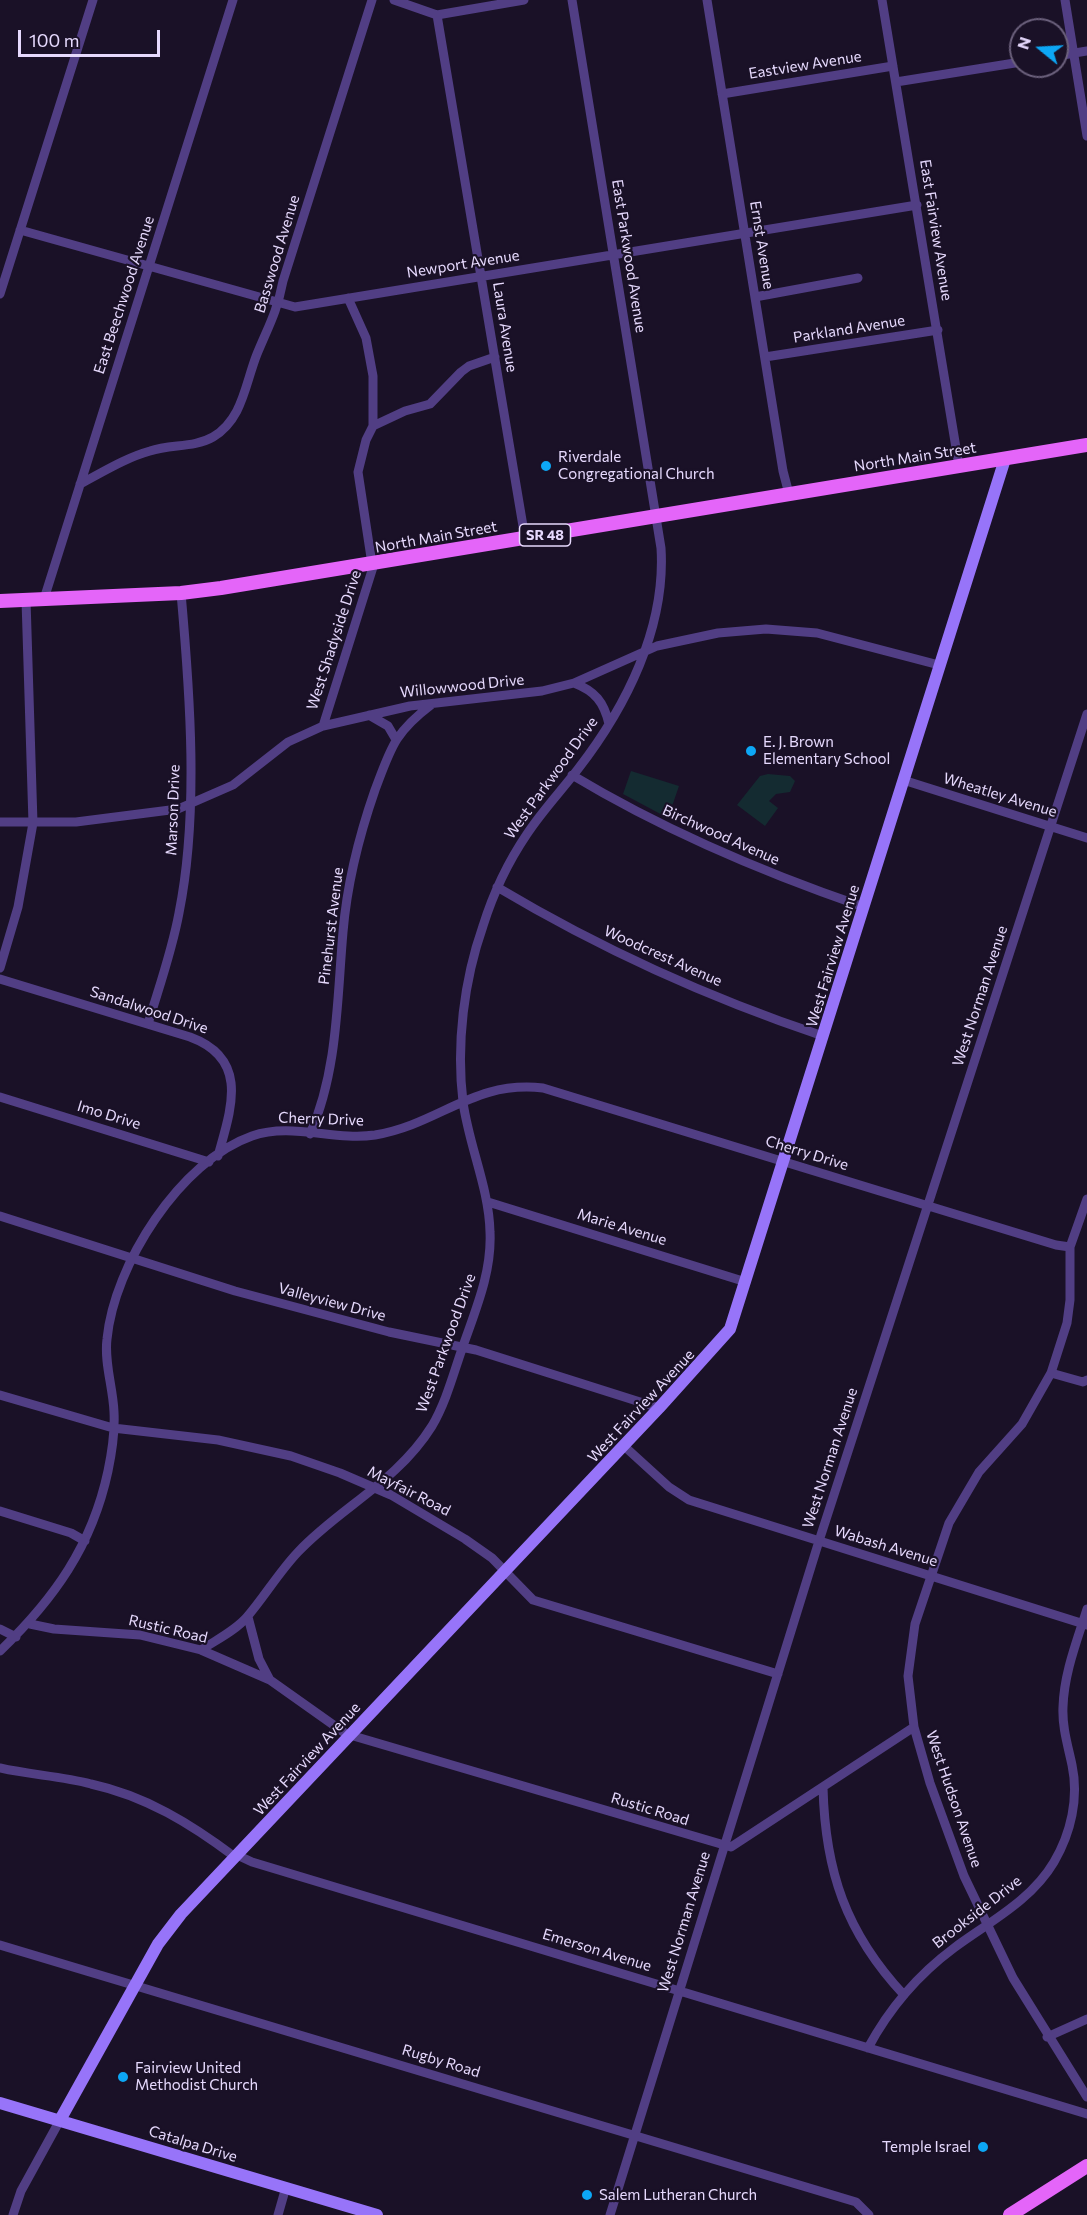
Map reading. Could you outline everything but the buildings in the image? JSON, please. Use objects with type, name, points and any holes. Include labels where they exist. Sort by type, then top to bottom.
[{"type":"main road","name":"North Main Street","points":[[0,601],[181,593],[373,564],[1087,445]]},
{"type":"main road","points":[[1010,2215],[1087,2166]]},
{"type":"street","points":[[0,294],[93,0]]},
{"type":"street","name":"East Beechwood Avenue","points":[[44,599],[233,0]]},
{"type":"street","name":"Basswood Avenue","points":[[80,484],[133,457],[153,450],[196,444],[221,431],[238,411],[256,357],[279,303],[283,281],[372,0]]},
{"type":"street","points":[[394,0],[437,15],[524,0]]},
{"type":"street","name":"East Parkwood Avenue","points":[[572,0],[656,517]]},
{"type":"street","name":"Ernst Avenue","points":[[706,0],[789,494]]},
{"type":"street","name":"East Fairview Avenue","points":[[882,0],[959,466]]},
{"type":"street","points":[[1065,0],[1087,136]]},
{"type":"street","name":"Laura Avenue","points":[[437,15],[525,538]]},
{"type":"street","points":[[1069,54],[1087,51]]},
{"type":"street","points":[[896,82],[1009,64]]},
{"type":"street","name":"Eastview Avenue","points":[[722,94],[893,66]]},
{"type":"street","name":"Newport Avenue","points":[[20,230],[295,307],[917,205]]},
{"type":"street","points":[[755,297],[858,278]]},
{"type":"street","points":[[348,298],[371,355],[373,426],[366,440],[358,472],[373,564]]},
{"type":"street","name":"Parkland Avenue","points":[[765,357],[938,330]]},
{"type":"street","points":[[373,426],[405,411],[430,404],[444,393],[460,372],[469,366],[495,357]]},
{"type":"street","name":"West Fairview Avenue","points":[[13,2215],[21,2191],[171,1925],[726,1336],[746,1282],[1005,459]]},
{"type":"street","name":"West Parkwood Drive","points":[[201,1650],[229,1633],[248,1617],[267,1587],[298,1551],[341,1512],[396,1470],[417,1447],[432,1425],[446,1395],[487,1273],[490,1243],[488,1202],[463,1102],[462,1056],[466,1000],[476,950],[497,887],[525,836],[609,724],[623,701],[643,653],[661,588],[661,548],[656,517]]},
{"type":"street","name":"West Shadyside Drive","points":[[323,726],[373,564]]},
{"type":"street","name":"Marson Drive","points":[[148,1024],[180,912],[191,805],[181,593]]},
{"type":"street","points":[[0,968],[18,907],[33,823],[26,600]]},
{"type":"street","name":"Willowwood Drive","points":[[0,822],[33,823],[115,818],[178,809],[233,784],[288,742],[323,726],[410,706],[523,695],[573,683],[657,646],[718,633],[777,630],[840,637],[939,665]]},
{"type":"street","points":[[573,683],[590,689],[600,699],[609,724]]},
{"type":"street","name":"Pinehurst Avenue","points":[[310,1134],[319,1114],[331,1058],[343,930],[355,858],[372,799],[395,738],[431,705]]},
{"type":"street","name":"West Norman Avenue","points":[[610,2215],[819,1541],[1087,714]]},
{"type":"street","points":[[369,715],[388,726],[395,738]]},
{"type":"street","name":"Birchwood Avenue","points":[[572,776],[613,800],[722,855],[864,907]]},
{"type":"street","name":"Wheatley Avenue","points":[[903,780],[1087,838]]},
{"type":"street","name":"Woodcrest Avenue","points":[[497,887],[586,938],[659,973],[770,1018],[823,1036]]},
{"type":"street","name":"Sandalwood Drive","points":[[0,979],[201,1041],[214,1050],[226,1065],[233,1095],[218,1156]]},
{"type":"street","name":"Cherry Drive","points":[[0,1651],[30,1624],[52,1596],[85,1541],[108,1471],[113,1428],[106,1340],[131,1258],[175,1194],[209,1162],[238,1142],[266,1132],[356,1137],[390,1132],[428,1119],[495,1088],[526,1086],[543,1088],[927,1206],[1070,1247]]},
{"type":"street","name":"Imo Drive","points":[[0,1097],[209,1162]]},
{"type":"street","name":"West Hudson Avenue","points":[[1087,1199],[1070,1247],[1070,1300],[1066,1323],[1051,1373],[1022,1424],[980,1472],[963,1497],[941,1541],[909,1652],[908,1676],[914,1727],[944,1822],[987,1925],[1013,1978],[1047,2037],[1087,2097]]},
{"type":"street","name":"Marie Avenue","points":[[488,1202],[746,1282]]},
{"type":"street","name":"Valleyview Drive","points":[[0,1216],[305,1311],[389,1332],[463,1347],[660,1408]]},
{"type":"street","points":[[1051,1373],[1085,1381]]},
{"type":"street","name":"Mayfair Road","points":[[0,1395],[113,1428],[218,1440],[272,1451],[340,1473],[373,1488],[457,1534],[492,1558],[537,1602],[777,1674]]},
{"type":"street","name":"Wabash Avenue","points":[[624,1446],[669,1487],[689,1500],[1085,1624]]},
{"type":"street","points":[[0,1511],[71,1533],[85,1541]]},
{"type":"street","name":"Brookside Drive","points":[[868,2048],[904,1995],[941,1958],[1038,1884],[1053,1863],[1068,1832],[1073,1812],[1074,1782],[1063,1717],[1064,1689],[1085,1624],[1087,1610]]},
{"type":"street","points":[[248,1617],[259,1659],[270,1680]]},
{"type":"street","name":"Rustic Road","points":[[30,1624],[54,1629],[140,1635],[201,1650],[270,1680],[350,1735],[723,1846]]},
{"type":"street","points":[[0,1629],[16,1637]]},
{"type":"street","points":[[723,1846],[738,1846],[914,1727]]},
{"type":"street","name":"Emerson Avenue","points":[[0,1768],[90,1783],[120,1792],[183,1821],[236,1856],[252,1862],[1087,2114]]},
{"type":"street","points":[[823,1787],[825,1836],[833,1875],[846,1912],[869,1953],[904,1995]]},
{"type":"street","name":"Rugby Road","points":[[0,1945],[856,2202],[868,2215]]},
{"type":"street","points":[[1047,2037],[1087,2019]]},
{"type":"street","name":"Catalpa Drive","points":[[0,2103],[377,2215]]},
{"type":"street","points":[[278,2215],[286,2187]]},
{"type":"green space","points":[[631,771],[679,786],[668,818],[623,794]]},
{"type":"green space","points":[[768,774],[790,776],[795,781],[790,792],[776,794],[769,801],[778,808],[765,826],[737,805],[760,776]]},
{"type":"place","name":"Riverdale Congregational Church","points":[[546,466]]},
{"type":"place","name":"E. J. Brown Elementary School","points":[[751,751]]},
{"type":"place","name":"Fairview United Methodist Church","points":[[123,2077]]},
{"type":"place","name":"Temple Israel","points":[[983,2147]]},
{"type":"place","name":"Salem Lutheran Church","points":[[587,2195]]}]
